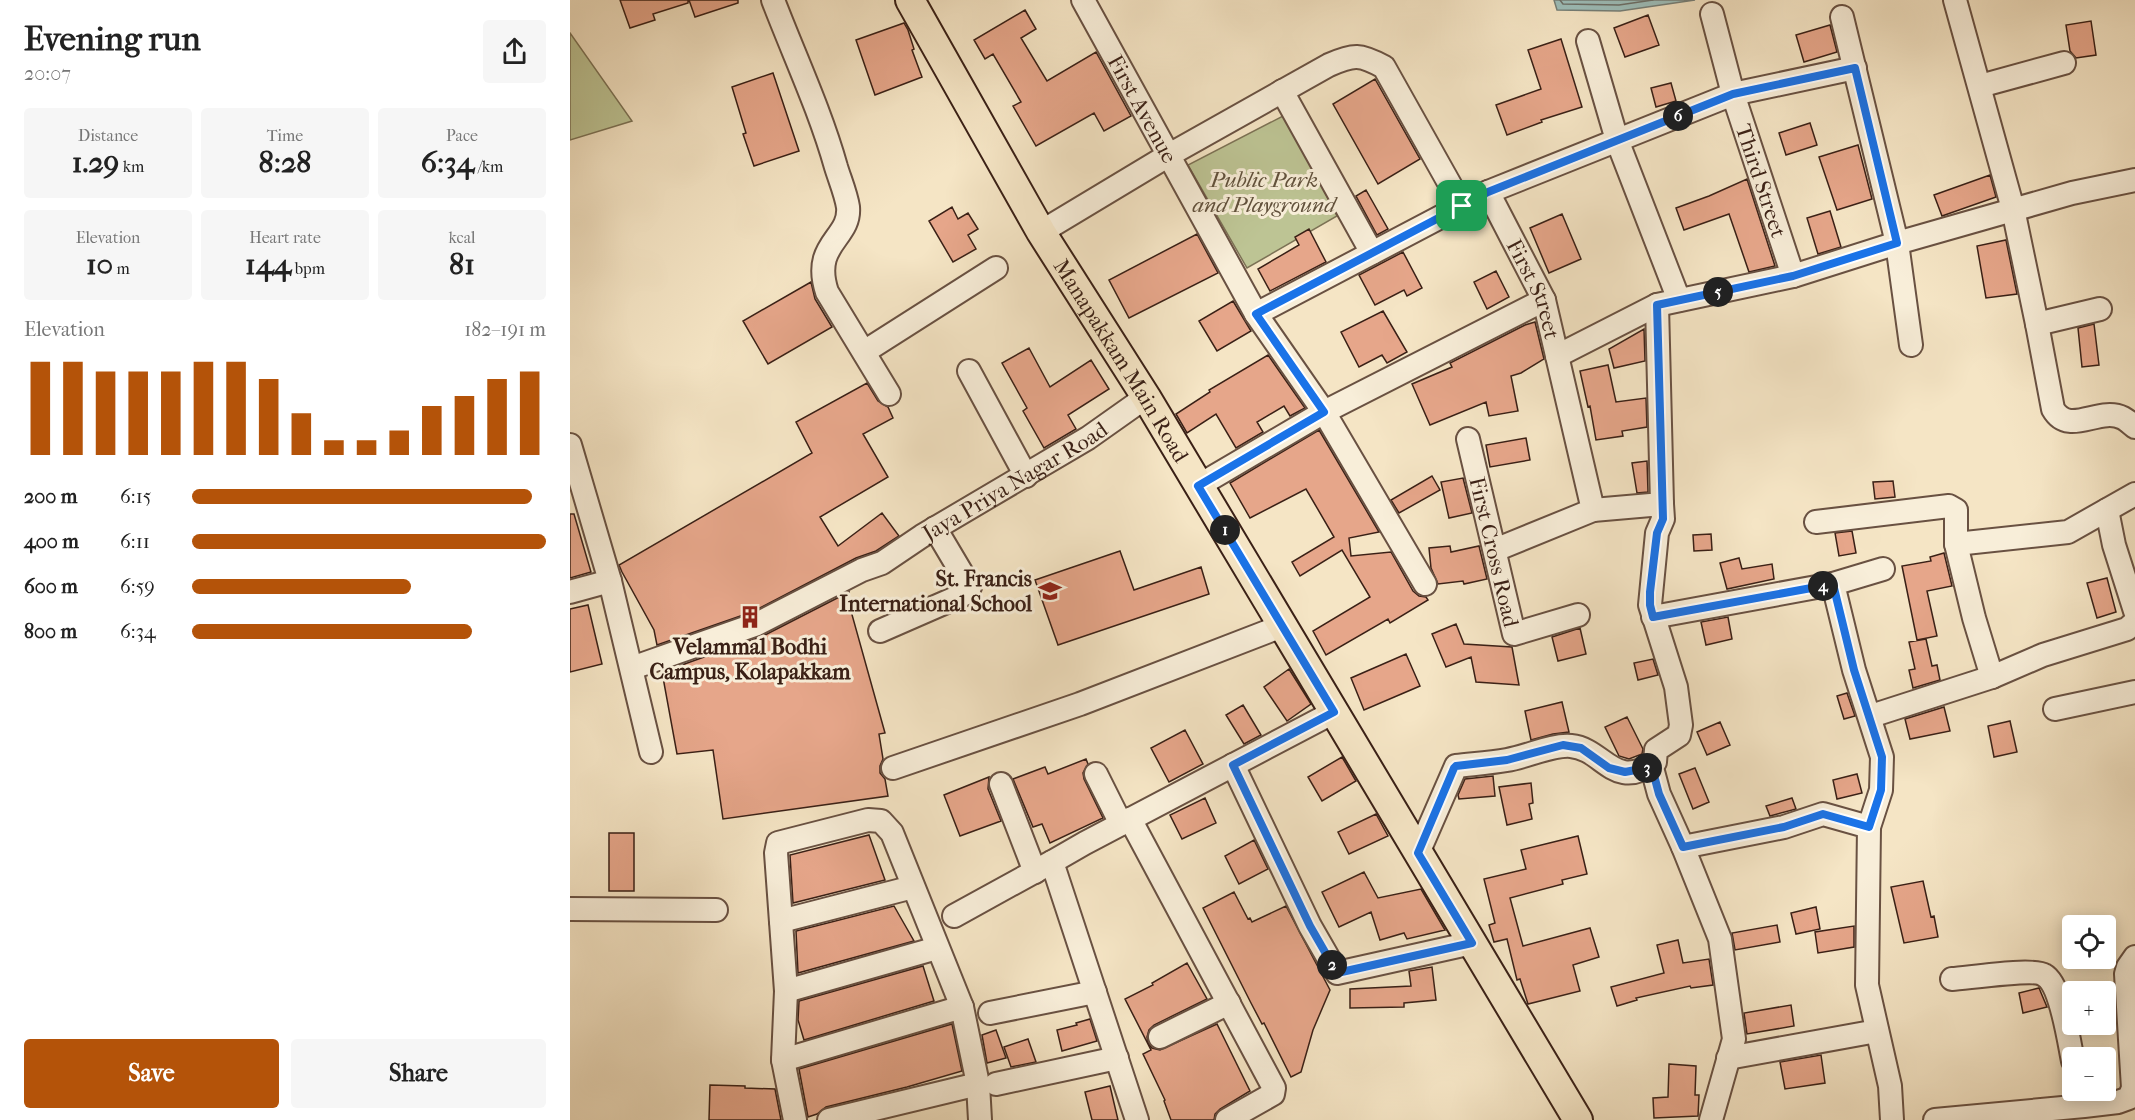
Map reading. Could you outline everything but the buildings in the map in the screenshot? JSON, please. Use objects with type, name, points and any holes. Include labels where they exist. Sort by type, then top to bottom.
[{"type":"main road","name":"Manapakkam Main Road","points":[[910,0],[1041,232],[1146,397],[1578,1120]]},
{"type":"street","points":[[773,0],[831,149],[848,205],[846,222],[828,250],[824,261],[823,278],[827,291],[889,394]]},
{"type":"street","name":"First Avenue","points":[[1083,0],[1256,314],[1324,412],[1425,584]]},
{"type":"street","points":[[1955,0],[2013,209],[2052,409],[2063,421],[2105,415],[2122,417],[2135,427]]},
{"type":"street","name":"Third Street","points":[[1712,14],[1733,94],[1793,276]]},
{"type":"street","points":[[1842,17],[1897,243],[1911,345]]},
{"type":"street","points":[[1418,853],[1456,766],[1507,760],[1563,745],[1581,748],[1609,768],[1625,772],[1646,768],[1655,762],[1656,750],[1679,735],[1682,725],[1676,687],[1650,605],[1657,533],[1663,519],[1668,303],[1588,41]]},
{"type":"street","points":[[1041,232],[1169,155],[1329,64],[1346,57],[1366,57],[1384,67],[1462,206]]},
{"type":"street","points":[[1980,86],[2064,63]]},
{"type":"street","points":[[1256,314],[1488,192],[1733,94],[1855,68]]},
{"type":"street","points":[[1282,91],[1372,253]]},
{"type":"street","points":[[1557,356],[1668,303],[1793,276],[2013,209],[2072,193],[2135,180]]},
{"type":"street","name":"First Street","points":[[1488,192],[1544,300],[1593,510]]},
{"type":"street","points":[[864,352],[996,268]]},
{"type":"street","points":[[1198,486],[1324,412],[1544,300]]},
{"type":"street","points":[[2037,324],[2100,309]]},
{"type":"street","points":[[969,371],[1026,476]]},
{"type":"street","name":"Jaya Priya Nagar Road","points":[[632,668],[758,624],[862,570],[882,563],[935,528],[1088,438],[1146,397]]},
{"type":"street","name":"First Cross Road","points":[[1468,439],[1514,634],[1578,615]]},
{"type":"street","points":[[570,445],[610,581],[651,752]]},
{"type":"street","points":[[1956,544],[2068,532],[2135,494]]},
{"type":"street","points":[[1495,550],[1593,510],[1662,504]]},
{"type":"street","points":[[1816,522],[1949,506],[1956,510],[1956,544],[1974,618],[1992,677]]},
{"type":"street","points":[[2107,510],[2114,545],[2135,611]]},
{"type":"street","points":[[880,631],[968,593],[969,586],[935,528]]},
{"type":"street","points":[[1653,617],[1833,584],[1883,569]]},
{"type":"street","points":[[570,592],[610,581]]},
{"type":"street","points":[[1833,584],[1854,670],[1882,757],[1881,790],[1869,827],[1867,985],[1890,1086],[1892,1120]]},
{"type":"street","points":[[1870,716],[1992,677],[2043,655],[2127,629],[2135,622]]},
{"type":"street","points":[[893,768],[1080,704],[1282,626]]},
{"type":"street","points":[[2055,710],[2135,692]]},
{"type":"street","points":[[954,916],[1125,822],[1334,712]]},
{"type":"street","points":[[1651,764],[1659,794],[1720,939],[1734,1039],[1711,1120]]},
{"type":"street","points":[[1233,765],[1310,926],[1337,973],[1472,943]]},
{"type":"street","points":[[1096,774],[1229,1003],[1274,1088],[1273,1094],[1227,1120]]},
{"type":"street","points":[[1001,784],[1043,867],[1095,992],[1137,1120]]},
{"type":"street","points":[[1683,847],[1784,827],[1823,814],[1869,827]]},
{"type":"street","points":[[795,1120],[783,1060],[786,992],[776,853],[778,843],[868,820],[881,821],[892,833],[962,1007],[987,1084],[980,1120]]},
{"type":"street","points":[[781,921],[913,887]]},
{"type":"street","points":[[570,909],[716,910]]},
{"type":"street","points":[[786,992],[937,948]]},
{"type":"street","points":[[2109,1101],[2118,1102],[2129,1098],[2133,1088],[2126,974],[2128,966],[2135,957]]},
{"type":"street","points":[[1952,979],[2030,972],[2043,974],[2051,981],[2057,994],[2070,1047]]},
{"type":"street","points":[[990,1013],[1095,992]]},
{"type":"street","points":[[1160,1037],[1229,1003]]},
{"type":"street","points":[[783,1060],[962,1007]]},
{"type":"street","points":[[1728,1059],[1877,1031]]},
{"type":"street","points":[[829,1120],[987,1084],[1117,1058]]},
{"type":"street","points":[[1935,1120],[2062,1101]]},
{"type":"green space","points":[[570,33],[632,121],[570,140]]},
{"type":"green space","name":"Public Park and Playground","points":[[1285,115],[1337,216],[1247,268],[1188,165]]},
{"type":"water","points":[[1554,0],[1695,0],[1620,11],[1557,10]]},
{"type":"place","name":"St. Francis International School","points":[[1050,591]]},
{"type":"place","name":"Velammal Bodhi Campus, Kolapakkam","points":[[750,617]]},
{"type":"route","points":[[1855,68],[1897,243],[1793,276],[1657,305],[1663,519],[1657,533],[1650,605],[1653,617],[1833,584],[1854,670],[1882,757],[1881,790],[1869,827],[1823,814],[1784,827],[1683,847],[1659,794],[1651,764],[1646,768],[1625,772],[1609,768],[1581,748],[1563,745],[1507,760],[1456,766],[1418,853],[1472,943],[1337,973],[1310,926],[1233,765],[1334,712],[1198,486],[1324,412],[1256,314],[1462,206],[1488,192],[1733,94],[1855,68]]}]
